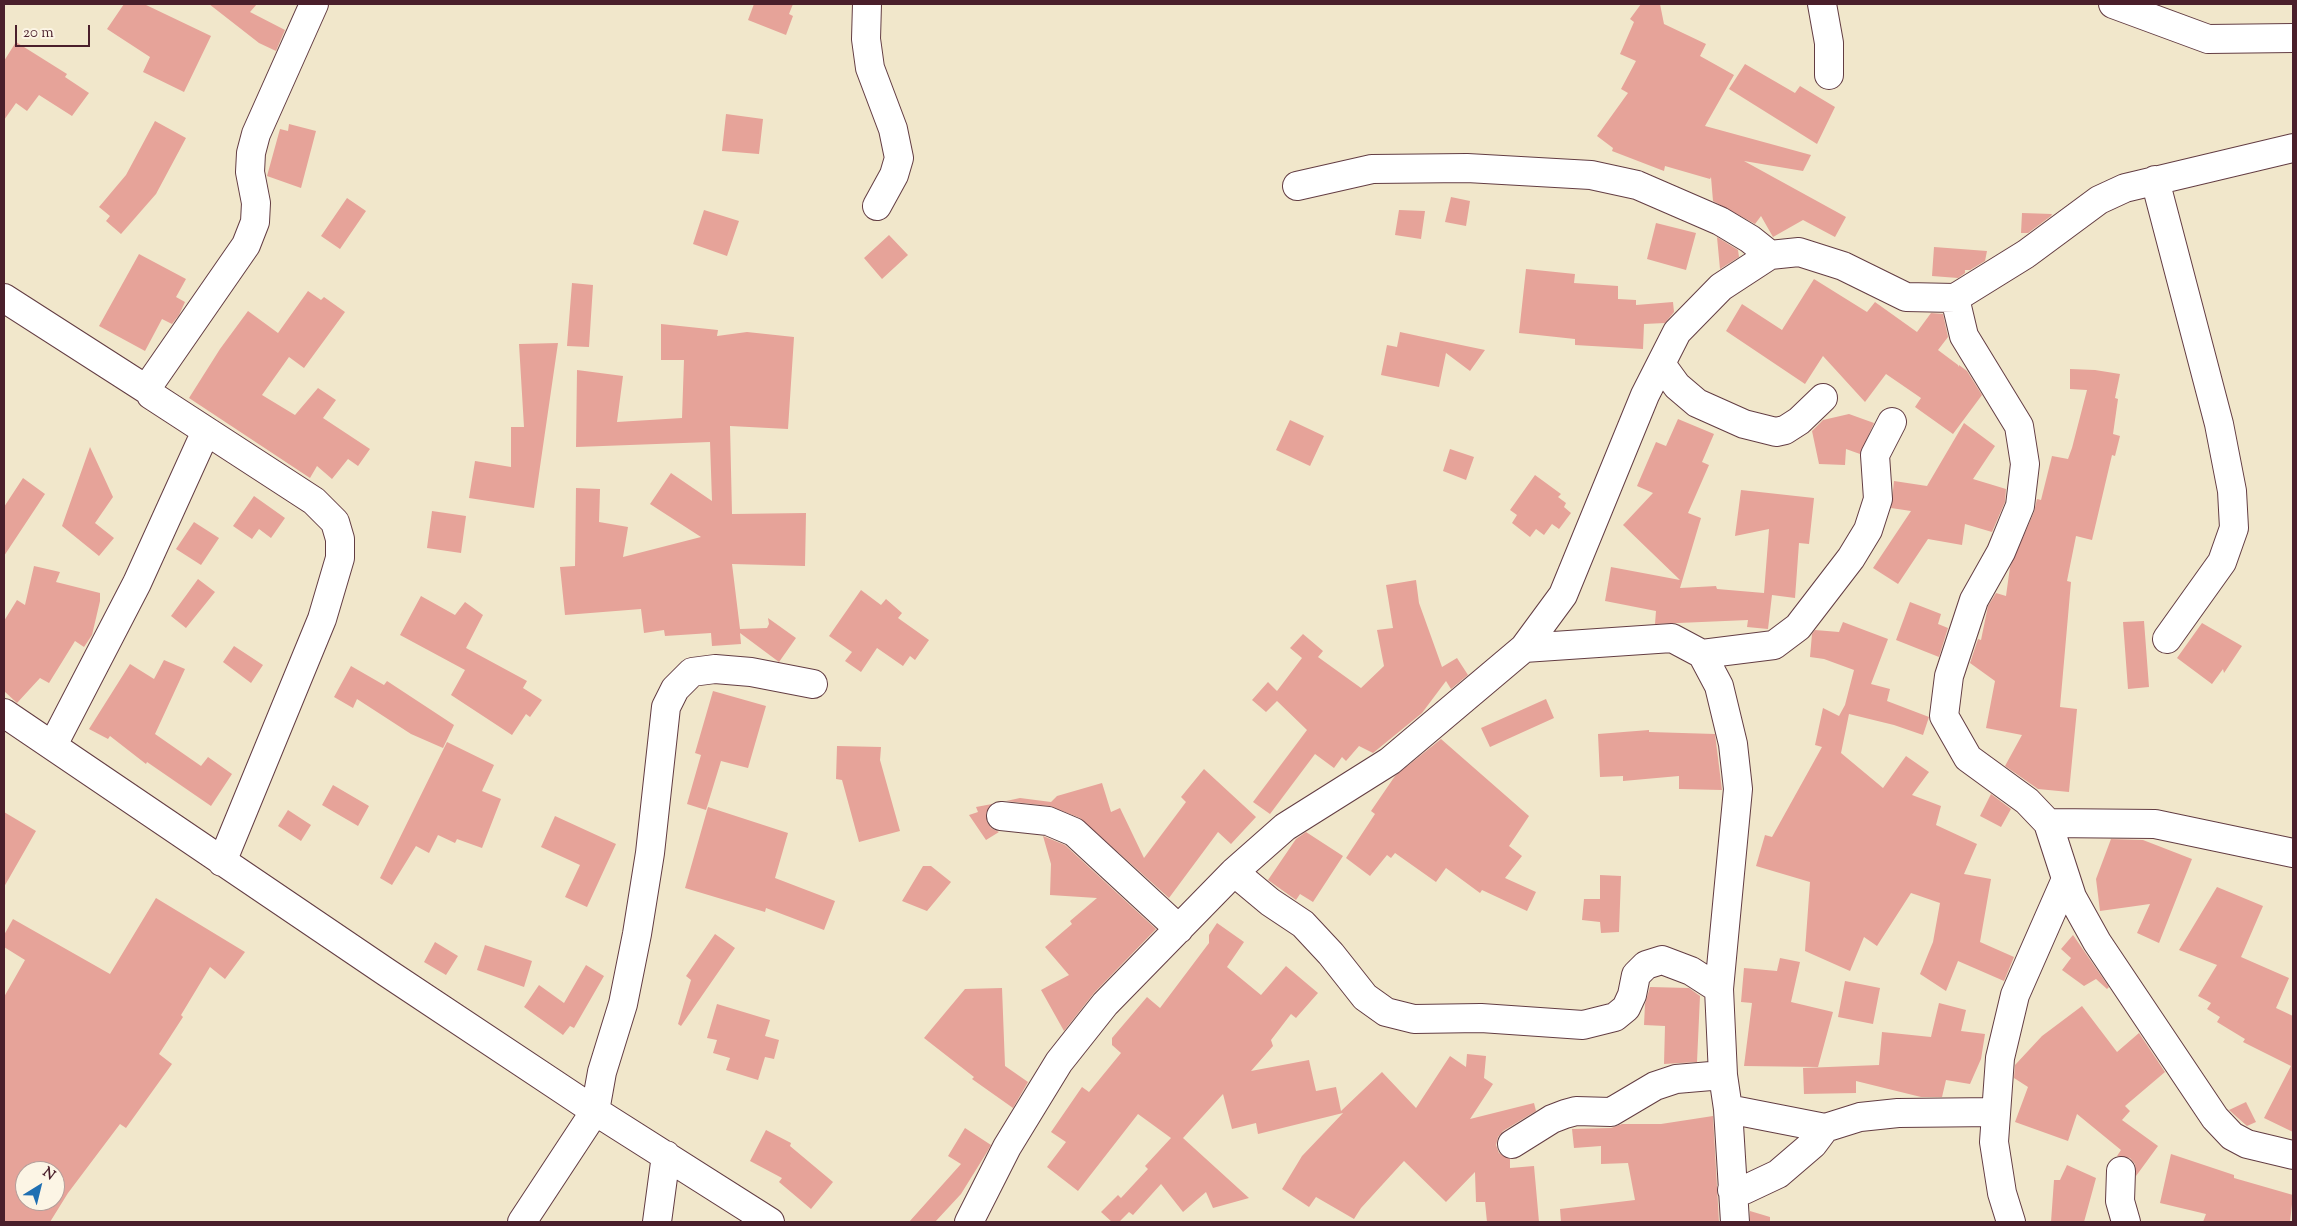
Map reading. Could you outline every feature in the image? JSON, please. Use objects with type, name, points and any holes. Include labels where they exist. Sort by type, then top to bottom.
[{"type":"street","points":[[148,391],[149,385],[246,245],[255,222],[256,203],[250,172],[251,153],[256,134],[314,4]]},
{"type":"street","points":[[867,4],[866,40],[870,68],[893,128],[899,158],[894,175],[877,206]]},
{"type":"street","points":[[1822,4],[1829,43],[1829,75]]},
{"type":"street","points":[[2114,4],[2208,39],[2293,38]]},
{"type":"street","points":[[969,1222],[1007,1147],[1059,1062],[1105,1004],[1234,872],[1285,827],[1390,761],[1524,648],[1563,595],[1645,395],[1677,332],[1721,287],[1770,255],[1799,252],[1842,266],[1906,297],[1956,298],[2026,254],[2099,200],[2125,188],[2293,148]]},
{"type":"street","points":[[1297,186],[1372,169],[1467,168],[1591,175],[1637,185],[1720,221],[1750,239],[1770,255]]},
{"type":"street","points":[[2155,180],[2219,424],[2232,491],[2234,528],[2222,562],[2167,639]]},
{"type":"street","points":[[4,298],[314,500],[335,522],[340,539],[340,558],[322,619],[222,862]]},
{"type":"street","points":[[1956,298],[1964,336],[2019,426],[2025,464],[2020,506],[2001,552],[1974,600],[1949,676],[1944,716],[1968,758],[2026,801],[2048,823],[2072,897],[2098,942],[2215,1118],[2232,1136],[2247,1144],[2293,1155]]},
{"type":"street","points":[[1661,364],[1677,386],[1697,403],[1744,424],[1776,432],[1785,430],[1799,421],[1823,398]]},
{"type":"street","points":[[1702,654],[1774,645],[1798,627],[1851,558],[1868,530],[1878,499],[1875,455],[1892,422]]},
{"type":"street","points":[[53,745],[137,583],[206,431]]},
{"type":"street","points":[[1524,648],[1672,638],[1702,654],[1719,686],[1733,744],[1738,789],[1720,989],[1723,1074],[1728,1109],[1735,1222]]},
{"type":"street","points":[[522,1222],[595,1111],[602,1072],[623,1004],[637,934],[650,853],[666,707],[675,689],[692,672],[715,669],[751,672],[813,684]]},
{"type":"street","points":[[4,713],[222,862],[595,1111],[666,1154],[770,1222]]},
{"type":"street","points":[[1002,816],[1048,820],[1074,832],[1179,929]]},
{"type":"street","points":[[2048,823],[2155,824],[2293,853]]},
{"type":"street","points":[[1234,872],[1270,902],[1303,924],[1331,954],[1364,997],[1386,1012],[1414,1019],[1481,1018],[1584,1025],[1615,1017],[1621,1013],[1626,1008],[1632,995],[1636,975],[1646,965],[1662,960],[1691,971],[1720,989]]},
{"type":"street","points":[[2011,1222],[2002,1193],[1994,1142],[2000,1058],[2015,995],[2066,879]]},
{"type":"street","points":[[1512,1144],[1565,1114],[1576,1112],[1611,1112],[1655,1086],[1676,1079],[1723,1074]]},
{"type":"street","points":[[1728,1109],[1825,1128],[1860,1117],[1898,1113],[1996,1112]]},
{"type":"street","points":[[1732,1190],[1744,1190],[1778,1174],[1813,1144],[1825,1128]]},
{"type":"street","points":[[657,1222],[666,1154]]},
{"type":"street","points":[[2121,1171],[2120,1202],[2126,1222]]},
{"type":"building","points":[[124,4],[144,4],[211,36],[184,92],[143,72],[150,57],[107,29]]},
{"type":"building","points":[[209,4],[257,4],[250,12],[285,30],[276,51],[259,43]]},
{"type":"building","points":[[754,4],[793,4],[789,14],[793,16],[786,35],[748,20]]},
{"type":"building","points":[[1641,4],[1660,4],[1664,24],[1706,44],[1700,56],[1734,75],[1705,126],[1811,155],[1803,171],[1744,161],[1846,217],[1835,237],[1803,220],[1773,237],[1761,216],[1755,224],[1713,201],[1711,177],[1710,179],[1665,166],[1664,171],[1612,151],[1613,148],[1597,136],[1628,93],[1621,89],[1636,61],[1620,54],[1634,22],[1630,19]]},
{"type":"building","points":[[16,42],[67,74],[65,77],[89,93],[72,116],[39,95],[27,111],[16,103],[4,120],[4,61]]},
{"type":"building","points":[[1745,64],[1795,93],[1800,86],[1835,107],[1817,144],[1729,89]]},
{"type":"building","points":[[726,114],[763,119],[759,154],[722,151]]},
{"type":"building","points":[[155,121],[186,138],[156,194],[121,234],[106,221],[110,216],[99,207],[126,175]]},
{"type":"building","points":[[289,124],[316,131],[301,188],[267,176],[280,129],[288,131]]},
{"type":"building","points":[[1451,197],[1470,201],[1466,226],[1445,222]]},
{"type":"building","points":[[347,198],[366,211],[340,249],[321,236]]},
{"type":"building","points":[[704,210],[739,221],[727,256],[693,244]]},
{"type":"building","points":[[1399,210],[1425,211],[1421,239],[1395,235]]},
{"type":"building","points":[[2022,213],[2052,214],[2028,233],[2021,233]]},
{"type":"building","points":[[1656,223],[1696,233],[1686,270],[1647,259]]},
{"type":"building","points":[[889,235],[908,255],[882,279],[864,258]]},
{"type":"building","points":[[1717,237],[1738,250],[1739,257],[1720,269]]},
{"type":"building","points":[[1934,247],[1987,251],[1985,261],[1970,270],[1965,270],[1965,273],[1958,278],[1932,276]]},
{"type":"building","points":[[139,254],[186,279],[176,297],[185,302],[179,315],[172,324],[162,319],[145,351],[99,326]]},
{"type":"building","points":[[1526,269],[1575,274],[1574,283],[1618,286],[1618,299],[1636,300],[1636,305],[1673,302],[1674,312],[1665,323],[1644,324],[1643,349],[1575,345],[1575,339],[1519,333]]},
{"type":"building","points":[[1814,279],[1867,312],[1875,302],[1917,332],[1931,313],[1943,314],[1948,337],[1938,350],[1958,365],[1958,367],[1959,365],[1967,371],[1982,395],[1953,434],[1915,407],[1921,398],[1886,374],[1865,402],[1823,356],[1805,384],[1726,331],[1742,304],[1782,330]]},
{"type":"building","points":[[572,283],[593,285],[589,347],[567,346]]},
{"type":"building","points":[[308,291],[321,300],[324,297],[345,312],[304,368],[289,357],[262,395],[295,415],[318,388],[336,400],[323,418],[370,449],[358,466],[348,459],[332,479],[317,466],[310,478],[189,398],[220,349],[248,311],[278,333]]},
{"type":"building","points":[[661,324],[718,330],[717,336],[747,332],[794,337],[788,429],[730,426],[732,514],[806,513],[805,566],[732,564],[740,629],[767,628],[769,624],[768,618],[796,638],[779,662],[740,633],[741,644],[712,646],[711,633],[665,636],[664,630],[644,633],[641,609],[565,615],[560,567],[575,566],[576,488],[600,489],[599,522],[628,527],[623,557],[701,537],[650,504],[671,473],[712,501],[710,442],[576,447],[577,370],[623,376],[617,422],[682,418],[684,360],[661,360]]},
{"type":"building","points":[[1400,332],[1485,350],[1470,371],[1446,353],[1439,387],[1381,375],[1387,345],[1397,347]]},
{"type":"building","points":[[558,343],[534,508],[469,498],[475,461],[511,467],[511,427],[524,427],[519,344]]},
{"type":"building","points":[[2070,369],[2120,374],[2115,398],[2118,399],[2113,434],[2120,436],[2115,456],[2112,455],[2092,540],[2076,536],[2067,581],[2071,582],[2060,707],[2077,709],[2069,792],[2038,789],[2005,766],[2022,735],[1986,728],[1995,681],[1970,663],[1978,639],[1981,640],[1988,606],[1996,593],[2006,596],[2010,567],[2034,512],[2037,499],[2041,500],[2052,456],[2068,459],[2072,448],[2087,390],[2070,389]]},
{"type":"building","points":[[1849,414],[1874,423],[1860,454],[1846,449],[1845,465],[1819,464],[1812,431],[1823,420]]},
{"type":"building","points":[[1678,419],[1714,434],[1702,462],[1709,465],[1688,513],[1701,518],[1680,588],[1716,586],[1717,589],[1764,593],[1769,529],[1735,536],[1741,490],[1814,498],[1809,544],[1799,543],[1795,598],[1772,595],[1768,629],[1747,627],[1748,620],[1655,624],[1656,611],[1605,601],[1611,567],[1680,580],[1623,525],[1653,493],[1637,486],[1656,442],[1666,446]]},
{"type":"building","points":[[1290,420],[1324,436],[1310,466],[1276,450]]},
{"type":"building","points":[[1964,423],[1995,446],[1973,479],[2006,489],[2005,502],[1992,532],[1965,524],[1962,545],[1928,539],[1898,584],[1873,568],[1911,511],[1891,508],[1894,481],[1927,486]]},
{"type":"building","points":[[90,447],[113,497],[95,523],[114,538],[99,556],[62,526]]},
{"type":"building","points":[[1450,449],[1474,457],[1466,480],[1443,471]]},
{"type":"building","points":[[1535,475],[1561,494],[1558,497],[1566,503],[1564,507],[1571,513],[1559,529],[1552,524],[1544,535],[1536,529],[1530,537],[1512,523],[1517,515],[1510,510]]},
{"type":"building","points":[[23,478],[45,494],[4,556],[4,507]]},
{"type":"building","points":[[254,496],[285,518],[271,538],[259,529],[252,539],[233,526]]},
{"type":"building","points":[[432,511],[466,516],[461,553],[427,548]]},
{"type":"building","points":[[194,522],[219,538],[201,565],[176,549]]},
{"type":"building","points":[[34,566],[60,572],[56,582],[100,593],[100,601],[92,635],[84,647],[75,641],[49,683],[40,678],[17,703],[4,691],[4,621],[17,600],[25,605]]},
{"type":"building","points":[[198,579],[215,592],[186,628],[171,616]]},
{"type":"building","points":[[1416,580],[1419,603],[1442,667],[1457,658],[1468,675],[1451,689],[1446,681],[1422,713],[1373,753],[1359,746],[1346,761],[1342,757],[1334,768],[1315,754],[1270,814],[1253,802],[1307,730],[1277,701],[1266,712],[1252,700],[1268,682],[1277,691],[1302,658],[1290,648],[1303,634],[1323,651],[1318,657],[1361,688],[1384,666],[1377,630],[1393,628],[1386,585]]},
{"type":"building","points":[[861,590],[881,605],[886,599],[902,613],[898,618],[929,640],[915,660],[910,656],[903,666],[877,648],[861,672],[845,661],[852,652],[829,636]]},
{"type":"building","points":[[421,596],[455,615],[465,602],[483,615],[466,648],[527,681],[523,688],[542,700],[530,717],[526,714],[512,735],[451,695],[465,670],[400,635]]},
{"type":"building","points":[[1910,602],[1941,614],[1938,624],[1948,628],[1939,657],[1896,640]]},
{"type":"building","points":[[2144,621],[2149,687],[2128,689],[2123,622]]},
{"type":"building","points":[[1843,622],[1888,639],[1871,684],[1890,689],[1887,701],[1929,717],[1923,735],[1894,725],[1849,714],[1841,753],[1883,788],[1906,756],[1929,772],[1912,795],[1941,806],[1936,825],[1977,844],[1964,874],[1991,879],[1980,942],[2014,957],[2004,981],[1958,961],[1946,991],[1920,974],[1933,942],[1940,903],[1911,893],[1877,946],[1864,937],[1850,971],[1805,951],[1810,882],[1756,866],[1765,835],[1772,837],[1822,747],[1815,745],[1823,708],[1839,716],[1845,705],[1854,670],[1824,659],[1810,657],[1812,634],[1815,630],[1839,632]]},
{"type":"building","points":[[2202,623],[2242,646],[2224,673],[2223,669],[2212,684],[2177,658]]},
{"type":"building","points":[[234,646],[263,665],[251,683],[223,662]]},
{"type":"building","points":[[164,660],[185,669],[155,734],[201,766],[208,757],[232,774],[211,806],[147,762],[146,764],[110,736],[108,739],[89,729],[130,664],[154,679]]},
{"type":"building","points":[[351,666],[384,685],[387,681],[454,725],[443,748],[411,734],[357,699],[353,708],[334,697]]},
{"type":"building","points":[[713,691],[766,706],[748,768],[721,761],[706,810],[687,804],[701,755],[695,753]]},
{"type":"building","points":[[1546,699],[1554,718],[1490,747],[1481,728]]},
{"type":"building","points":[[1649,730],[1649,732],[1715,734],[1722,790],[1679,789],[1679,776],[1623,781],[1623,776],[1600,777],[1598,734]]},
{"type":"building","points":[[1441,739],[1529,816],[1509,846],[1522,856],[1505,878],[1536,892],[1527,911],[1482,890],[1480,893],[1446,868],[1436,882],[1395,853],[1391,858],[1387,855],[1370,876],[1346,858],[1375,814],[1371,811],[1395,776]]},
{"type":"building","points":[[447,742],[494,765],[482,791],[501,799],[482,848],[457,839],[455,843],[438,835],[429,853],[416,846],[392,885],[380,878]]},
{"type":"building","points":[[837,746],[881,747],[880,760],[900,831],[859,842],[842,780],[836,779]]},
{"type":"building","points":[[1204,769],[1256,817],[1231,844],[1218,832],[1169,898],[1080,818],[1050,806],[1006,801],[1020,798],[1051,802],[1057,796],[1102,783],[1111,812],[1120,808],[1144,858],[1186,802],[1181,797]]},
{"type":"building","points":[[333,785],[369,806],[358,826],[322,805]]},
{"type":"building","points":[[1991,794],[2011,809],[2001,827],[1980,816]]},
{"type":"building","points":[[992,804],[986,814],[987,822],[991,828],[999,832],[986,840],[969,815],[978,812],[976,807]]},
{"type":"building","points":[[708,807],[788,833],[775,878],[835,901],[824,930],[766,908],[765,912],[685,888]]},
{"type":"building","points":[[288,810],[311,825],[301,841],[278,826]]},
{"type":"building","points":[[4,812],[36,831],[4,887]]},
{"type":"building","points":[[555,816],[616,844],[587,907],[565,897],[580,865],[541,847]]},
{"type":"building","points":[[1306,832],[1343,856],[1313,902],[1300,894],[1296,900],[1268,880],[1296,839]]},
{"type":"building","points":[[1043,836],[1065,845],[1156,929],[1094,993],[1064,1031],[1041,990],[1069,975],[1045,947],[1072,924],[1070,921],[1097,898],[1050,895],[1051,864]]},
{"type":"building","points":[[2111,839],[2143,840],[2192,859],[2159,943],[2137,933],[2150,904],[2100,911],[2096,879]]},
{"type":"building","points":[[923,866],[931,866],[951,882],[927,911],[902,901]]},
{"type":"building","points":[[1600,875],[1621,876],[1619,932],[1601,933],[1600,922],[1582,920],[1584,899],[1600,899]]},
{"type":"building","points":[[2217,887],[2263,906],[2241,957],[2289,978],[2276,1008],[2293,1016],[2293,1132],[2264,1118],[2291,1066],[2243,1042],[2245,1039],[2217,1022],[2220,1017],[2207,1009],[2211,1003],[2198,996],[2217,965],[2179,950]]},
{"type":"building","points":[[156,898],[245,952],[225,979],[210,967],[181,1015],[183,1017],[159,1054],[172,1064],[126,1128],[120,1124],[65,1198],[65,1161],[15,1161],[15,1211],[57,1211],[50,1222],[4,1222],[4,997],[25,960],[4,947],[4,935],[13,919],[110,974]]},
{"type":"building","points":[[1217,923],[1244,942],[1227,967],[1261,995],[1286,966],[1318,993],[1296,1018],[1291,1014],[1271,1040],[1273,1046],[1251,1071],[1309,1060],[1316,1091],[1336,1087],[1341,1111],[1382,1072],[1416,1108],[1450,1056],[1466,1067],[1467,1054],[1486,1056],[1484,1078],[1493,1084],[1470,1119],[1534,1103],[1536,1111],[1503,1131],[1498,1137],[1496,1145],[1499,1153],[1510,1159],[1510,1168],[1534,1166],[1539,1222],[1487,1222],[1485,1202],[1476,1202],[1475,1172],[1446,1202],[1404,1161],[1361,1208],[1354,1219],[1316,1197],[1309,1207],[1282,1189],[1302,1156],[1343,1113],[1258,1134],[1256,1123],[1232,1129],[1223,1094],[1183,1138],[1249,1198],[1213,1208],[1206,1192],[1183,1212],[1161,1184],[1133,1215],[1129,1212],[1119,1222],[1112,1222],[1101,1212],[1118,1195],[1121,1198],[1148,1169],[1145,1166],[1171,1138],[1138,1114],[1078,1191],[1047,1167],[1066,1142],[1051,1132],[1082,1087],[1089,1092],[1121,1053],[1112,1045],[1112,1038],[1147,997],[1160,1008],[1209,943],[1209,935]]},
{"type":"building","points":[[715,934],[735,948],[681,1026],[678,1024],[691,980],[686,976]]},
{"type":"building","points":[[2073,935],[2109,987],[2107,989],[2096,979],[2084,986],[2062,970],[2071,958],[2061,949]]},
{"type":"building","points":[[435,942],[458,956],[446,975],[424,962]]},
{"type":"building","points":[[485,945],[532,961],[524,987],[477,970]]},
{"type":"building","points":[[1780,958],[1800,962],[1791,1002],[1833,1012],[1818,1067],[1744,1066],[1752,1003],[1741,1002],[1744,968],[1777,971]]},
{"type":"building","points":[[586,965],[604,976],[574,1028],[570,1026],[563,1035],[524,1007],[539,985],[564,1003]]},
{"type":"building","points":[[1845,981],[1880,988],[1873,1024],[1838,1017]]},
{"type":"building","points":[[1650,987],[1689,988],[1700,996],[1697,1062],[1664,1064],[1665,1026],[1644,1025],[1645,1004]]},
{"type":"building","points":[[1002,988],[1005,1066],[1028,1082],[1013,1108],[972,1079],[974,1077],[924,1038],[965,989]]},
{"type":"building","points":[[1939,1003],[1966,1010],[1961,1031],[1985,1034],[1981,1059],[1970,1084],[1946,1080],[1942,1097],[1921,1097],[1856,1081],[1856,1093],[1804,1094],[1803,1068],[1879,1065],[1882,1032],[1931,1037]]},
{"type":"building","points":[[717,1004],[770,1020],[765,1036],[779,1040],[774,1059],[765,1057],[758,1080],[726,1070],[730,1058],[713,1053],[717,1040],[707,1038]]},
{"type":"building","points":[[2082,1006],[2117,1052],[2139,1033],[2165,1072],[2125,1106],[2130,1111],[2122,1120],[2158,1146],[2136,1176],[2135,1164],[2130,1158],[2117,1156],[2121,1150],[2077,1114],[2068,1141],[2015,1122],[2028,1087],[2014,1078],[2015,1065],[2042,1036]]},
{"type":"building","points":[[2246,1102],[2256,1122],[2247,1126],[2229,1110]]},
{"type":"building","points":[[1713,1116],[1719,1222],[1561,1222],[1560,1209],[1635,1200],[1628,1163],[1601,1164],[1601,1146],[1574,1148],[1572,1129],[1611,1128],[1622,1124],[1661,1124]]},
{"type":"building","points":[[965,1128],[991,1145],[987,1152],[961,1194],[935,1222],[909,1222],[961,1164],[948,1156]]},
{"type":"building","points":[[766,1130],[791,1143],[790,1146],[833,1182],[811,1209],[779,1182],[782,1178],[750,1161]]},
{"type":"building","points":[[2171,1154],[2234,1175],[2234,1178],[2293,1195],[2290,1222],[2203,1222],[2206,1214],[2160,1203]]},
{"type":"building","points":[[2067,1165],[2096,1178],[2084,1222],[2051,1222],[2054,1180],[2060,1180]]},
{"type":"building","points":[[1750,1211],[1770,1217],[1770,1222],[1750,1222]]}]
